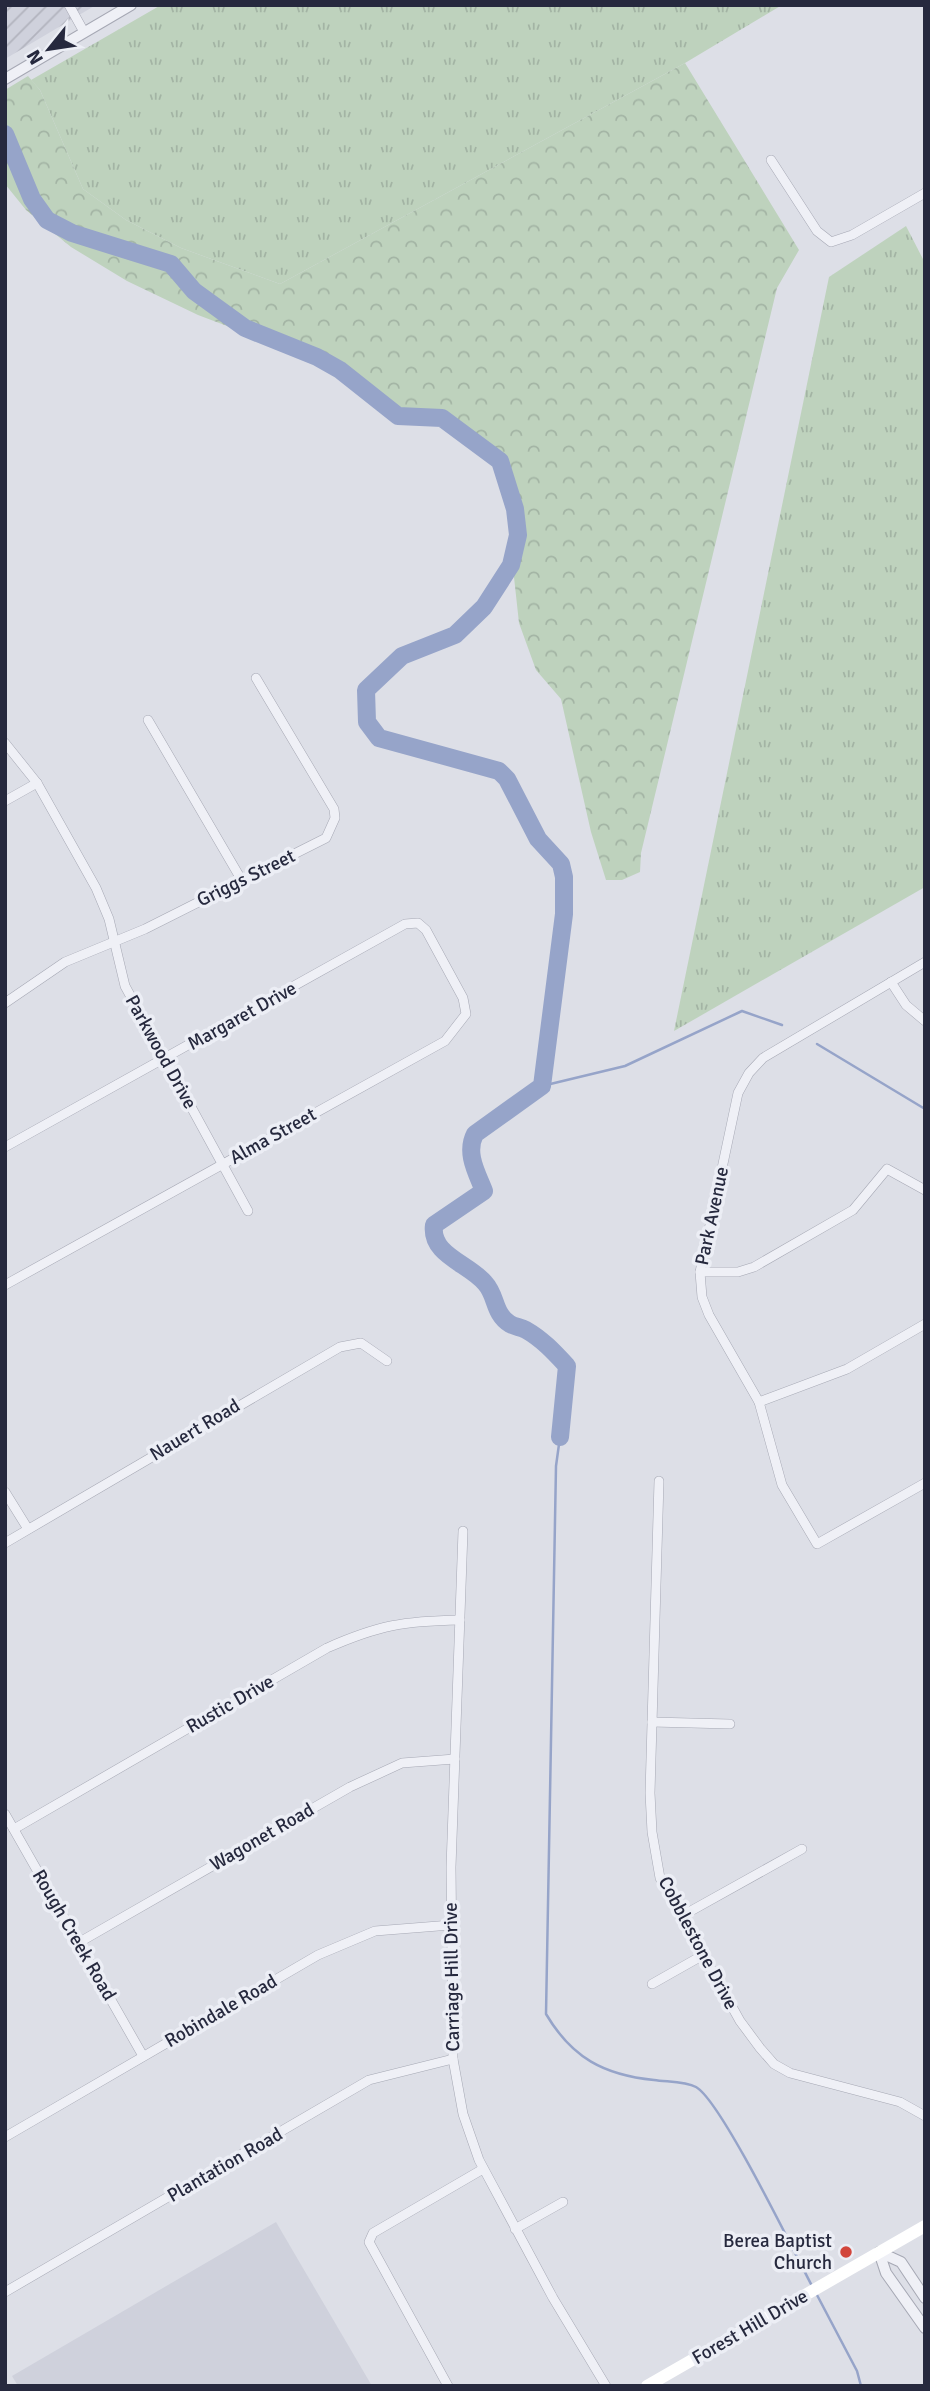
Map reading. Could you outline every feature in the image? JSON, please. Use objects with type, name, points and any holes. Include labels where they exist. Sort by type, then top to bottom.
[{"type":"main road","name":"Forest Hill Drive","points":[[647,2386],[925,2225]]},
{"type":"street","points":[[69,5],[84,32]]},
{"type":"street","points":[[6,78],[131,5]]},
{"type":"street","points":[[771,160],[817,232],[831,242],[852,235],[925,194]]},
{"type":"street","name":"Griggs Street","points":[[5,1003],[65,962],[145,929],[326,838],[335,818],[334,809],[256,678]]},
{"type":"street","points":[[148,720],[241,879]]},
{"type":"street","name":"Parkwood Drive","points":[[5,743],[37,783],[96,888],[116,941],[125,986],[248,1212]]},
{"type":"street","points":[[5,801],[37,783]]},
{"type":"street","name":"Margaret Drive","points":[[5,1147],[405,925],[418,923],[436,945]]},
{"type":"street","name":"Alma Street","points":[[5,1285],[454,1032],[467,1009],[436,945]]},
{"type":"street","name":"Park Avenue","points":[[922,1485],[817,1544],[782,1485],[759,1402],[709,1315],[702,1297],[700,1272],[738,1093],[749,1073],[763,1058],[925,962]]},
{"type":"street","points":[[891,982],[906,1005],[925,1021]]},
{"type":"street","points":[[700,1272],[738,1272],[754,1267],[853,1210],[887,1169],[925,1190]]},
{"type":"street","points":[[759,1402],[847,1369],[925,1324]]},
{"type":"street","name":"Nauert Road","points":[[5,1543],[340,1347],[361,1343],[387,1361]]},
{"type":"street","name":"Cobblestone Drive","points":[[659,1481],[652,1722],[652,1832],[660,1878],[680,1917],[705,1954],[740,2021],[774,2064],[810,2080],[900,2102],[925,2116]]},
{"type":"street","points":[[922,1485],[925,1498]]},
{"type":"street","points":[[5,1492],[28,1530]]},
{"type":"street","name":"Carriage Hill Drive","points":[[463,1531],[451,1925],[453,2059],[463,2114],[484,2169],[515,2229],[606,2386]]},
{"type":"street","name":"Rustic Drive","points":[[14,1829],[327,1648],[369,1629],[414,1621],[460,1620]]},
{"type":"street","points":[[652,1722],[730,1724]]},
{"type":"street","name":"Wagonet Road","points":[[78,1942],[350,1787],[402,1763],[455,1759]]},
{"type":"street","name":"Rough Creek Road","points":[[5,1814],[143,2056]]},
{"type":"street","points":[[680,1917],[802,1849]]},
{"type":"street","name":"Robindale Road","points":[[5,2137],[348,1941],[396,1927],[451,1925]]},
{"type":"street","points":[[652,1984],[705,1954]]},
{"type":"street","name":"Plantation Road","points":[[5,2292],[369,2080],[453,2059]]},
{"type":"street","points":[[448,2386],[369,2242],[373,2233],[484,2169]]},
{"type":"street","points":[[515,2229],[563,2202]]},
{"type":"street","points":[[880,2252],[901,2262],[925,2298]]},
{"type":"street","points":[[880,2252],[886,2273],[925,2328]]},
{"type":"shaded area","points":[[5,5],[96,5],[5,59]]},
{"type":"shaded area","points":[[276,2222],[372,2386],[18,2386],[12,2376]]},
{"type":"green space","points":[[161,5],[782,5],[685,63],[280,284],[181,248],[126,220],[83,189],[40,90],[31,80]]},
{"type":"green space","points":[[685,63],[799,250],[777,288],[641,853],[640,872],[622,880],[606,880],[591,832],[561,699],[536,670],[519,623],[513,568],[521,530],[509,485],[473,433],[454,421],[406,422],[341,369],[198,315],[127,281],[71,247],[26,210],[5,184],[5,90],[28,76],[40,90],[83,189],[126,220],[181,248],[280,284]]},
{"type":"green space","points":[[906,226],[925,263],[925,887],[674,1031],[829,277]]},
{"type":"waterway","points":[[5,134],[32,199],[47,220],[72,233],[171,264],[194,291],[245,328],[317,357],[340,370],[398,416],[442,418],[500,461],[515,509],[518,535],[511,565],[484,607],[455,635],[402,656],[366,690],[367,722],[379,738],[499,771],[507,779],[538,839],[561,864],[564,877],[564,914],[542,1086],[475,1134],[472,1156],[484,1191],[434,1225],[438,1244],[485,1283],[505,1320],[537,1337],[567,1366],[560,1437]]},
{"type":"waterway","points":[[542,1086],[625,1066],[742,1011],[782,1025]]},
{"type":"waterway","points":[[817,1044],[925,1109]]},
{"type":"waterway","points":[[560,1437],[556,1466],[546,2014],[567,2042],[591,2062],[636,2078],[692,2085],[707,2098],[739,2147],[812,2286]]},
{"type":"waterway","points":[[817,2295],[857,2371],[861,2386]]},
{"type":"place","name":"Berea Baptist Church","points":[[846,2252]]}]
